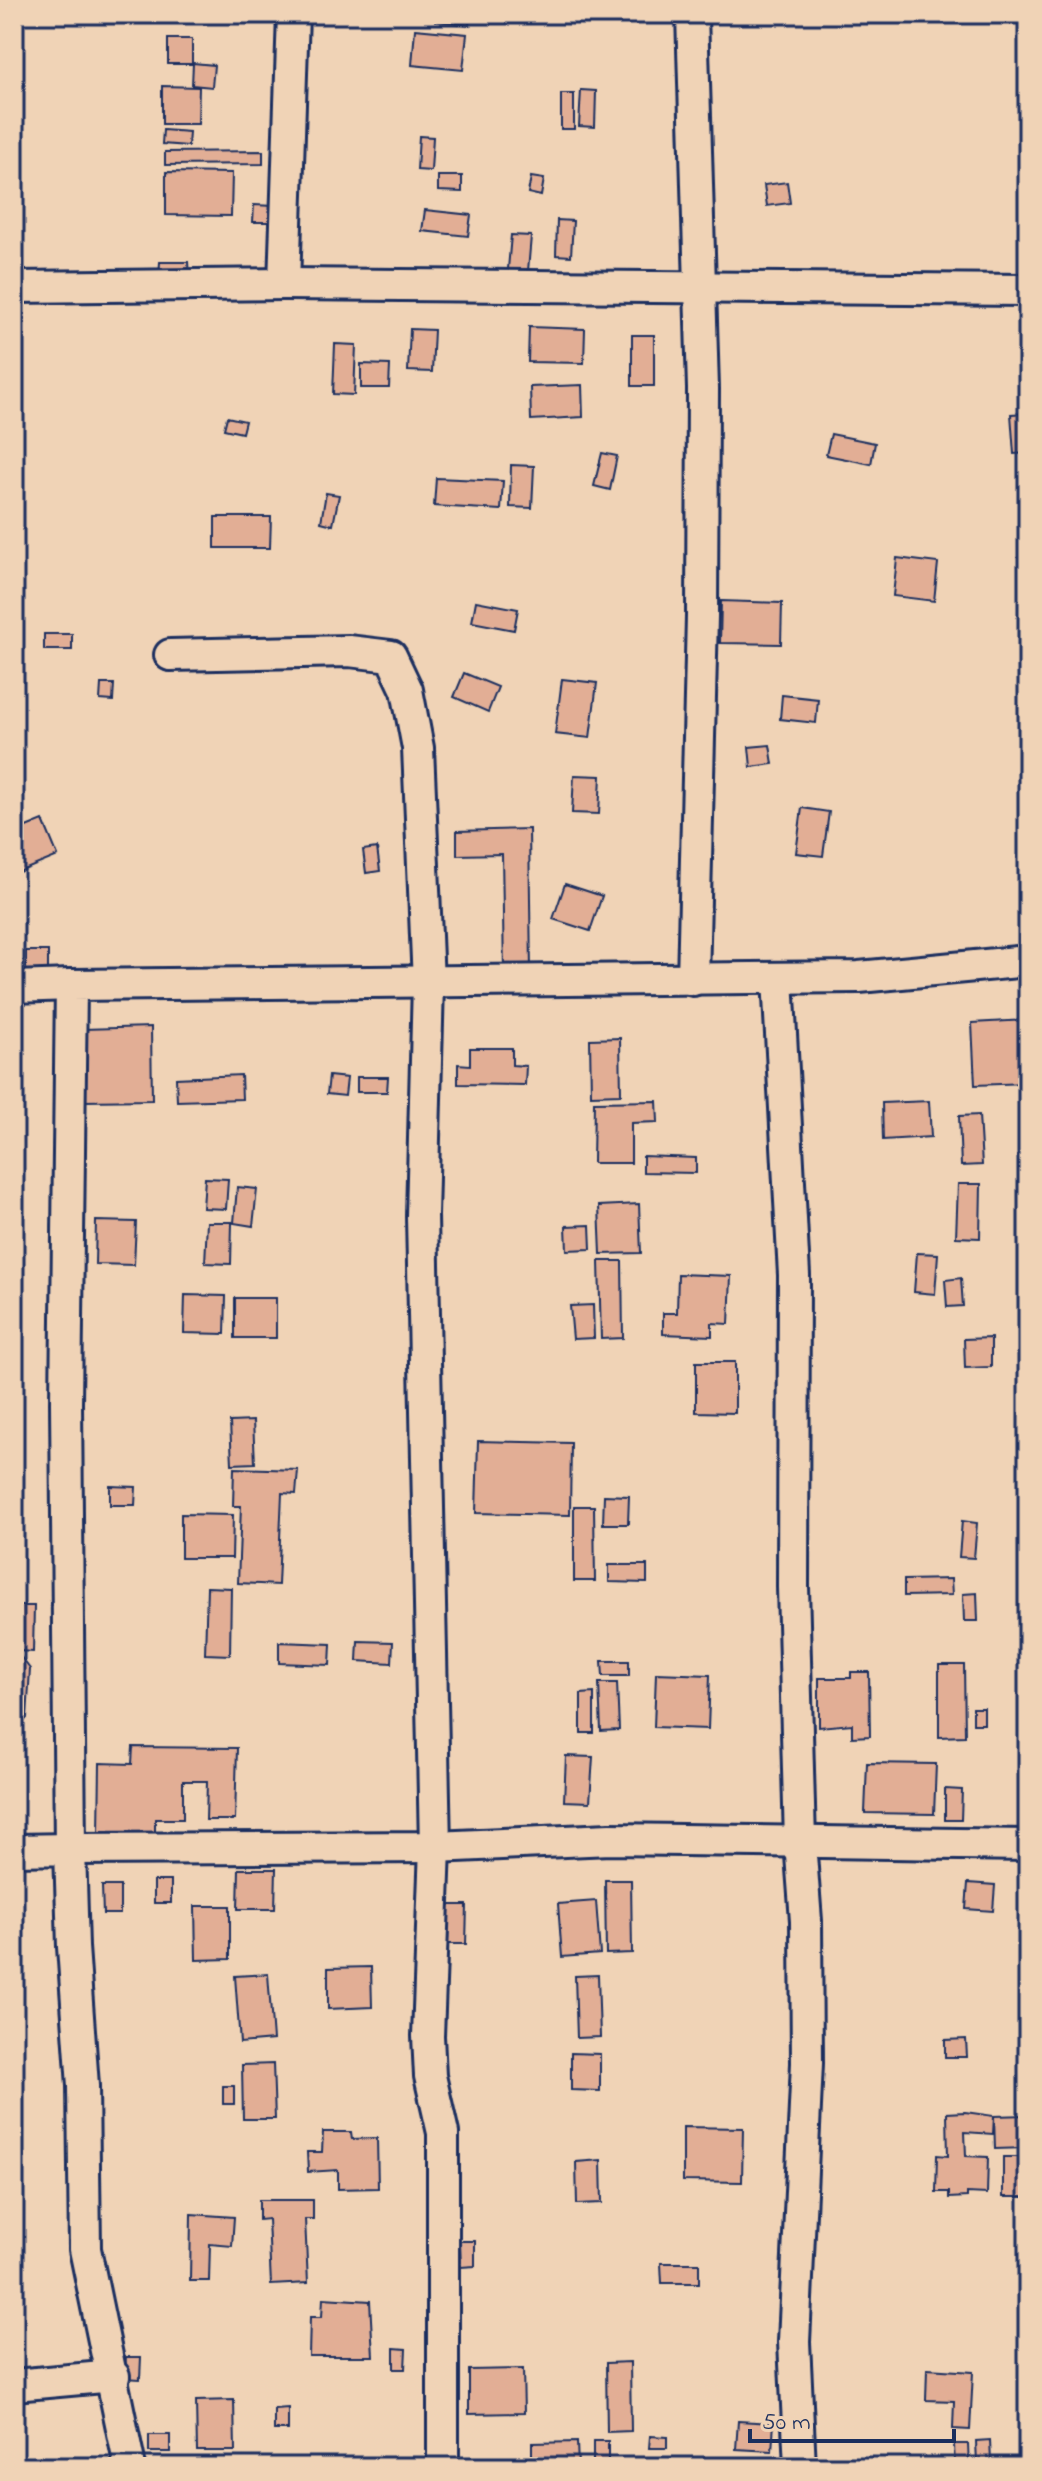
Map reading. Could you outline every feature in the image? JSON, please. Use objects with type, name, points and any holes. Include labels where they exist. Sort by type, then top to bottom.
[{"type":"street","points":[[284,284],[293,14]]},
{"type":"street","points":[[692,14],[697,287],[703,389],[702,616],[693,980]]},
{"type":"street","points":[[14,287],[284,284],[1028,290]]},
{"type":"street","points":[[170,655],[349,651],[391,656],[407,690],[418,748],[428,983],[422,1216],[435,1847],[428,2036],[430,2076],[443,2133],[443,2467]]},
{"type":"street","points":[[14,987],[859,977],[1028,961]]},
{"type":"street","points":[[778,978],[794,1275],[793,1587],[800,1842],[806,1921],[807,2063],[794,2342],[800,2467]]},
{"type":"street","points":[[71,985],[66,1403],[70,1849],[83,2086],[85,2249],[114,2376],[130,2467]]},
{"type":"street","points":[[14,1850],[435,1847],[610,1839],[1028,1845]]},
{"type":"street","points":[[14,2385],[114,2376]]},
{"type":"building","points":[[437,14],[471,14],[469,25],[436,21]]},
{"type":"building","points":[[415,29],[467,34],[463,70],[412,65]]},
{"type":"building","points":[[168,39],[192,39],[192,64],[168,64]]},
{"type":"building","points":[[193,63],[214,65],[212,87],[192,85]]},
{"type":"building","points":[[162,86],[199,87],[198,124],[162,124]]},
{"type":"building","points":[[581,90],[596,91],[595,127],[579,126]]},
{"type":"building","points":[[561,94],[574,94],[574,129],[561,129]]},
{"type":"building","points":[[163,130],[189,132],[188,146],[162,144]]},
{"type":"building","points":[[419,136],[433,137],[431,171],[417,170]]},
{"type":"building","points":[[263,151],[263,164],[165,165],[165,152]]},
{"type":"building","points":[[166,172],[232,173],[231,216],[166,215]]},
{"type":"building","points":[[438,176],[462,176],[462,192],[438,191]]},
{"type":"building","points":[[531,177],[544,179],[541,196],[528,193]]},
{"type":"building","points":[[787,182],[790,203],[767,206],[764,185]]},
{"type":"building","points":[[254,205],[273,206],[273,222],[253,222]]},
{"type":"building","points":[[425,210],[471,215],[468,236],[422,231]]},
{"type":"building","points":[[557,220],[573,221],[571,256],[556,255]]},
{"type":"building","points":[[511,235],[531,236],[528,271],[508,269]]},
{"type":"building","points":[[160,262],[188,262],[189,276],[159,276]]},
{"type":"building","points":[[529,327],[585,329],[584,363],[528,362]]},
{"type":"building","points":[[410,329],[434,330],[432,372],[408,371]]},
{"type":"building","points":[[632,335],[654,335],[654,386],[632,386]]},
{"type":"building","points":[[335,344],[356,345],[354,395],[333,394]]},
{"type":"building","points":[[361,364],[390,365],[389,388],[361,388]]},
{"type":"building","points":[[582,385],[583,417],[531,420],[530,387]]},
{"type":"building","points":[[1027,413],[1028,453],[1014,454],[1011,414]]},
{"type":"building","points":[[227,417],[245,421],[242,433],[224,429]]},
{"type":"building","points":[[831,434],[875,443],[871,464],[826,455]]},
{"type":"building","points":[[602,453],[617,456],[610,490],[594,486]]},
{"type":"building","points":[[511,465],[534,466],[532,508],[510,507]]},
{"type":"building","points":[[436,478],[503,481],[501,510],[434,506]]},
{"type":"building","points":[[326,493],[339,495],[333,525],[321,522]]},
{"type":"building","points":[[215,517],[271,517],[270,548],[215,548]]},
{"type":"building","points":[[897,558],[938,563],[934,601],[893,596]]},
{"type":"building","points":[[476,601],[518,609],[514,630],[472,622]]},
{"type":"building","points":[[721,601],[782,603],[781,644],[720,643]]},
{"type":"building","points":[[44,634],[72,634],[72,650],[44,650]]},
{"type":"building","points":[[464,673],[498,687],[488,712],[454,697]]},
{"type":"building","points":[[562,679],[597,683],[590,738],[555,734]]},
{"type":"building","points":[[101,684],[114,684],[113,701],[100,700]]},
{"type":"building","points":[[782,695],[818,699],[816,723],[780,719]]},
{"type":"building","points":[[770,745],[773,764],[751,767],[749,747]]},
{"type":"building","points":[[574,775],[601,776],[599,814],[572,813]]},
{"type":"building","points":[[802,808],[829,812],[823,856],[796,853]]},
{"type":"building","points":[[43,820],[58,856],[14,874],[14,832]]},
{"type":"building","points":[[529,829],[531,972],[504,973],[502,854],[457,855],[457,831]]},
{"type":"building","points":[[377,848],[380,871],[366,873],[363,850]]},
{"type":"building","points":[[565,884],[602,896],[590,931],[553,919]]},
{"type":"building","points":[[26,951],[48,951],[48,977],[26,977]]},
{"type":"building","points":[[1028,1020],[1028,1083],[975,1085],[972,1023]]},
{"type":"building","points":[[151,1027],[152,1100],[84,1101],[83,1029]]},
{"type":"building","points":[[620,1038],[621,1094],[591,1095],[590,1039]]},
{"type":"building","points":[[470,1048],[512,1048],[512,1065],[526,1066],[525,1085],[458,1084],[458,1064],[470,1065]]},
{"type":"building","points":[[241,1075],[242,1099],[177,1101],[176,1078]]},
{"type":"building","points":[[329,1076],[347,1078],[345,1096],[327,1094]]},
{"type":"building","points":[[357,1077],[388,1077],[387,1092],[357,1092]]},
{"type":"building","points":[[657,1101],[658,1122],[631,1123],[631,1163],[593,1163],[594,1102]]},
{"type":"building","points":[[929,1101],[931,1137],[883,1140],[882,1103]]},
{"type":"building","points":[[979,1115],[982,1165],[961,1166],[959,1116]]},
{"type":"building","points":[[643,1156],[696,1158],[696,1173],[643,1172]]},
{"type":"building","points":[[205,1178],[228,1179],[226,1209],[203,1208]]},
{"type":"building","points":[[958,1184],[981,1184],[980,1238],[956,1237]]},
{"type":"building","points":[[237,1187],[257,1189],[253,1226],[234,1223]]},
{"type":"building","points":[[639,1204],[641,1253],[601,1254],[599,1206]]},
{"type":"building","points":[[96,1221],[136,1222],[134,1265],[95,1264]]},
{"type":"building","points":[[207,1222],[232,1222],[231,1264],[205,1263]]},
{"type":"building","points":[[590,1225],[591,1249],[567,1250],[566,1226]]},
{"type":"building","points":[[917,1253],[938,1254],[935,1294],[914,1292]]},
{"type":"building","points":[[599,1261],[622,1261],[623,1338],[601,1339]]},
{"type":"building","points":[[678,1274],[731,1276],[729,1324],[712,1323],[712,1336],[663,1334],[663,1313],[677,1313]]},
{"type":"building","points":[[961,1278],[963,1306],[947,1307],[945,1280]]},
{"type":"building","points":[[185,1295],[226,1296],[225,1334],[184,1333]]},
{"type":"building","points":[[235,1298],[276,1298],[276,1338],[235,1338]]},
{"type":"building","points":[[593,1305],[594,1338],[573,1339],[570,1306]]},
{"type":"building","points":[[991,1338],[991,1367],[965,1368],[964,1339]]},
{"type":"building","points":[[696,1362],[735,1362],[735,1413],[696,1412]]},
{"type":"building","points":[[253,1421],[255,1463],[232,1464],[230,1422]]},
{"type":"building","points":[[478,1441],[571,1443],[570,1515],[476,1513]]},
{"type":"building","points":[[234,1468],[298,1470],[296,1494],[282,1493],[278,1585],[238,1583],[241,1506],[233,1506]]},
{"type":"building","points":[[110,1486],[136,1487],[135,1505],[110,1505]]},
{"type":"building","points":[[604,1495],[629,1496],[628,1524],[603,1524]]},
{"type":"building","points":[[574,1506],[594,1506],[595,1581],[574,1581]]},
{"type":"building","points":[[181,1514],[233,1515],[232,1558],[181,1558]]},
{"type":"building","points":[[962,1521],[977,1523],[974,1558],[959,1557]]},
{"type":"building","points":[[609,1565],[647,1565],[647,1583],[609,1582]]},
{"type":"building","points":[[951,1579],[952,1595],[904,1596],[904,1580]]},
{"type":"building","points":[[207,1587],[231,1588],[230,1655],[205,1654]]},
{"type":"building","points":[[977,1593],[978,1621],[964,1621],[963,1594]]},
{"type":"building","points":[[21,1606],[34,1606],[33,1652],[19,1651]]},
{"type":"building","points":[[358,1641],[393,1642],[392,1663],[357,1661]]},
{"type":"building","points":[[279,1642],[331,1644],[330,1665],[279,1663]]},
{"type":"building","points":[[14,1648],[30,1669],[27,1718],[14,1731]]},
{"type":"building","points":[[602,1661],[629,1661],[629,1676],[603,1676]]},
{"type":"building","points":[[939,1665],[964,1665],[965,1736],[939,1737]]},
{"type":"building","points":[[851,1672],[869,1672],[870,1736],[852,1737],[852,1724],[819,1727],[819,1678],[851,1678]]},
{"type":"building","points":[[656,1673],[710,1675],[708,1729],[654,1727]]},
{"type":"building","points":[[599,1683],[617,1683],[619,1730],[601,1731]]},
{"type":"building","points":[[594,1693],[594,1733],[581,1733],[581,1694]]},
{"type":"building","points":[[973,1708],[984,1708],[984,1724],[973,1724]]},
{"type":"building","points":[[133,1747],[237,1748],[235,1820],[206,1820],[207,1781],[183,1781],[183,1819],[155,1819],[155,1834],[99,1834],[100,1763],[132,1764]]},
{"type":"building","points":[[566,1756],[593,1757],[590,1802],[564,1801]]},
{"type":"building","points":[[867,1763],[936,1764],[934,1814],[865,1813]]},
{"type":"building","points":[[945,1789],[962,1790],[961,1820],[945,1820]]},
{"type":"building","points":[[239,1869],[276,1869],[275,1909],[238,1909]]},
{"type":"building","points":[[605,1880],[631,1880],[632,1953],[606,1954]]},
{"type":"building","points":[[154,1881],[171,1881],[171,1903],[154,1903]]},
{"type":"building","points":[[968,1883],[995,1885],[993,1911],[966,1909]]},
{"type":"building","points":[[102,1886],[120,1886],[120,1914],[103,1914]]},
{"type":"building","points":[[596,1901],[600,1954],[562,1957],[558,1904]]},
{"type":"building","points":[[442,1905],[467,1905],[466,1944],[442,1944]]},
{"type":"building","points":[[195,1906],[230,1906],[230,1959],[196,1960]]},
{"type":"building","points":[[371,1967],[372,2007],[328,2009],[328,1968]]},
{"type":"building","points":[[268,1974],[273,2040],[240,2043],[235,1976]]},
{"type":"building","points":[[598,1975],[600,2037],[577,2038],[575,1976]]},
{"type":"building","points":[[966,2039],[967,2057],[945,2057],[945,2040]]},
{"type":"building","points":[[571,2053],[600,2054],[600,2091],[571,2090]]},
{"type":"building","points":[[273,2064],[275,2119],[243,2119],[242,2065]]},
{"type":"building","points":[[223,2086],[234,2086],[234,2104],[223,2104]]},
{"type":"building","points":[[947,2113],[994,2116],[993,2134],[965,2132],[966,2156],[988,2157],[987,2194],[967,2193],[967,2197],[949,2198],[949,2192],[936,2192],[937,2155],[948,2156]]},
{"type":"building","points":[[1028,2115],[1028,2148],[995,2149],[994,2116]]},
{"type":"building","points":[[683,2127],[743,2128],[742,2182],[683,2181]]},
{"type":"building","points":[[323,2132],[351,2132],[352,2139],[377,2138],[378,2188],[338,2189],[338,2170],[308,2172],[307,2152],[322,2152]]},
{"type":"building","points":[[1003,2157],[1028,2157],[1028,2197],[1003,2197]]},
{"type":"building","points":[[601,2160],[602,2203],[577,2204],[576,2162]]},
{"type":"building","points":[[259,2200],[313,2200],[313,2219],[305,2219],[308,2283],[271,2285],[268,2219],[259,2220]]},
{"type":"building","points":[[191,2214],[234,2217],[232,2246],[210,2244],[209,2281],[190,2281]]},
{"type":"building","points":[[460,2241],[475,2241],[475,2266],[461,2267]]},
{"type":"building","points":[[661,2263],[699,2263],[699,2283],[662,2283]]},
{"type":"building","points":[[323,2298],[370,2301],[373,2356],[309,2356],[310,2317],[322,2317]]},
{"type":"building","points":[[394,2348],[406,2349],[405,2369],[394,2369]]},
{"type":"building","points":[[126,2357],[141,2357],[140,2379],[124,2378]]},
{"type":"building","points":[[630,2362],[631,2431],[607,2432],[606,2363]]},
{"type":"building","points":[[523,2369],[524,2413],[469,2414],[469,2370]]},
{"type":"building","points":[[927,2369],[973,2372],[970,2430],[953,2429],[954,2401],[926,2400]]},
{"type":"building","points":[[234,2400],[235,2451],[197,2451],[196,2401]]},
{"type":"building","points":[[288,2408],[288,2430],[274,2430],[274,2409]]},
{"type":"building","points":[[738,2421],[774,2423],[772,2451],[736,2449]]},
{"type":"building","points":[[149,2435],[170,2435],[170,2452],[149,2452]]},
{"type":"building","points":[[650,2436],[667,2437],[667,2448],[649,2448]]},
{"type":"building","points":[[990,2440],[991,2462],[977,2463],[976,2441]]},
{"type":"building","points":[[593,2441],[608,2441],[608,2467],[593,2467]]},
{"type":"building","points":[[577,2442],[578,2467],[532,2467],[532,2443]]},
{"type":"building","points":[[954,2444],[968,2444],[969,2467],[955,2467]]}]
